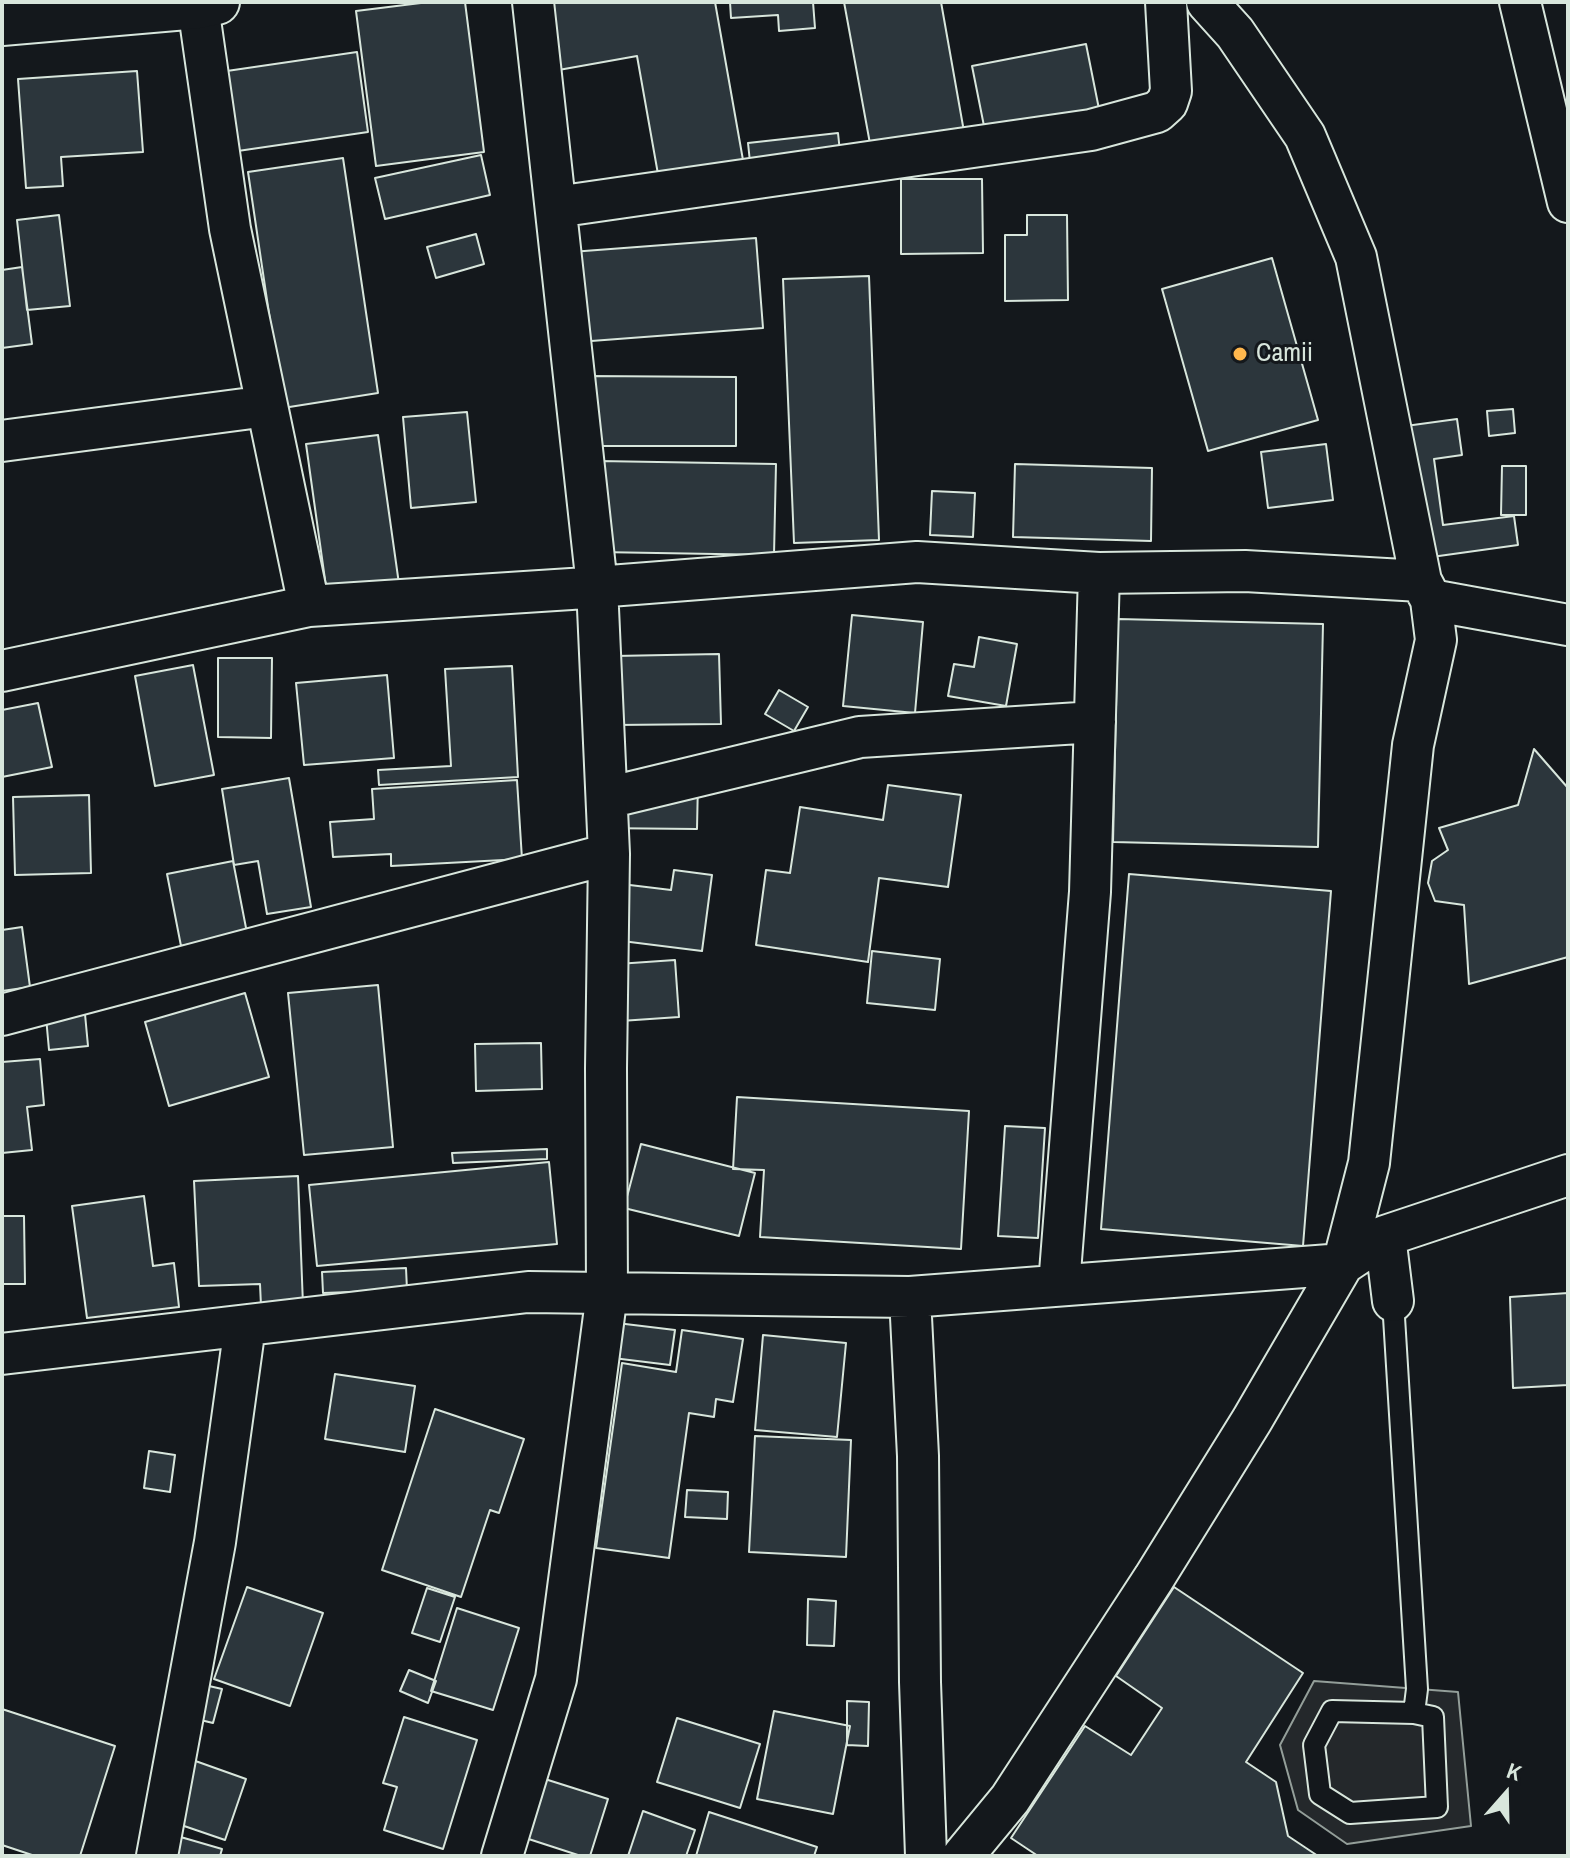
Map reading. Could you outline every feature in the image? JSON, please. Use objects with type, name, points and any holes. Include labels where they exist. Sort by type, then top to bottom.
[{"type":"main road","points":[[2,23],[208,4]]},
{"type":"street","points":[[502,1856],[556,1679],[607,1293],[609,854],[597,586],[533,2]]},
{"type":"street","points":[[556,207],[1091,130],[1157,112],[1167,103],[1171,91],[1166,2]]},
{"type":"street","points":[[963,1856],[1010,1799],[1154,1578],[1252,1420],[1343,1264],[1369,1163],[1413,745],[1436,640],[1356,257],[1305,136],[1235,33],[1207,2]]},
{"type":"street","points":[[1520,2],[1567,194]]},
{"type":"street","points":[[208,4],[230,229],[309,606]]},
{"type":"street","points":[[2,441],[267,406]]},
{"type":"street","points":[[2,671],[309,606],[917,562],[1099,573],[1245,571],[1426,590],[1568,625]]},
{"type":"street","points":[[1059,1285],[1090,892],[1099,573]]},
{"type":"street","points":[[607,798],[860,737],[1095,722]]},
{"type":"street","points":[[2,1015],[609,854]]},
{"type":"street","points":[[2,1354],[528,1292],[910,1297],[1343,1264],[1385,1236],[1568,1175]]},
{"type":"street","points":[[1385,1236],[1393,1301]]},
{"type":"street","points":[[910,1297],[918,1456],[920,1682],[926,1856]]},
{"type":"street","points":[[157,1856],[215,1542],[245,1326]]},
{"type":"lane","points":[[1393,1301],[1417,1689],[1414,1713]]},
{"type":"lane","points":[[1332,1711],[1414,1713],[1433,1717],[1437,1807],[1350,1813],[1320,1794],[1314,1745],[1332,1711]]},
{"type":"shaded area","points":[[1314,1681],[1458,1692],[1471,1826],[1347,1844],[1298,1810],[1280,1745]]},
{"type":"building","points":[[429,2],[465,2],[484,152],[376,166],[356,11]]},
{"type":"building","points":[[541,2],[715,2],[746,177],[661,191],[637,56],[553,71]]},
{"type":"building","points":[[730,2],[813,2],[815,28],[779,31],[778,15],[731,18]]},
{"type":"building","points":[[844,2],[941,2],[966,143],[873,160]]},
{"type":"building","points":[[1086,44],[1101,119],[987,141],[972,66]]},
{"type":"building","points":[[357,52],[368,132],[231,152],[220,72]]},
{"type":"building","points":[[137,71],[143,152],[61,157],[63,186],[26,188],[18,79]]},
{"type":"building","points":[[838,133],[842,171],[752,181],[748,143]]},
{"type":"building","points":[[481,155],[490,195],[385,219],[375,178]]},
{"type":"building","points":[[343,158],[378,393],[283,408],[248,172]]},
{"type":"building","points":[[901,179],[982,179],[983,253],[901,254]]},
{"type":"building","points":[[59,215],[70,306],[27,310],[17,220]]},
{"type":"building","points":[[1027,215],[1067,215],[1068,300],[1005,301],[1005,235],[1027,235]]},
{"type":"building","points":[[476,234],[484,264],[436,278],[427,247]]},
{"type":"building","points":[[756,238],[763,328],[578,342],[571,252]]},
{"type":"building","name":"Camii","points":[[1272,258],[1318,420],[1208,451],[1162,289]]},
{"type":"building","points":[[22,267],[32,344],[2,348],[2,270]]},
{"type":"building","points":[[869,276],[879,540],[794,543],[783,279]]},
{"type":"building","points":[[588,376],[736,377],[736,446],[588,446]]},
{"type":"building","points":[[1513,409],[1515,433],[1489,436],[1487,411]]},
{"type":"building","points":[[467,412],[476,502],[411,508],[403,417]]},
{"type":"building","points":[[1457,419],[1462,455],[1434,459],[1443,525],[1514,516],[1518,545],[1410,560],[1391,428]]},
{"type":"building","points":[[378,435],[399,584],[327,594],[306,444]]},
{"type":"building","points":[[1326,444],[1333,500],[1268,508],[1261,452]]},
{"type":"building","points":[[599,461],[776,464],[774,555],[598,552]]},
{"type":"building","points":[[1015,464],[1152,468],[1151,541],[1013,537]]},
{"type":"building","points":[[1502,466],[1526,466],[1526,515],[1501,515]]},
{"type":"building","points":[[932,491],[975,493],[973,537],[930,535]]},
{"type":"building","points":[[852,615],[923,622],[915,713],[843,706]]},
{"type":"building","points":[[1118,619],[1323,624],[1318,847],[1113,842]]},
{"type":"building","points":[[979,637],[1017,644],[1006,706],[948,696],[954,664],[974,667]]},
{"type":"building","points":[[719,654],[721,724],[614,725],[614,656]]},
{"type":"building","points":[[218,658],[272,658],[271,738],[218,737]]},
{"type":"building","points":[[193,665],[214,775],[155,786],[135,676]]},
{"type":"building","points":[[512,666],[518,777],[379,785],[378,770],[451,766],[445,669]]},
{"type":"building","points":[[387,675],[394,758],[304,765],[296,683]]},
{"type":"building","points":[[779,690],[808,707],[794,731],[765,714]]},
{"type":"building","points":[[38,703],[52,767],[2,777],[2,710]]},
{"type":"building","points":[[1534,749],[1568,788],[1568,957],[1469,984],[1464,905],[1435,901],[1428,883],[1432,861],[1448,850],[1439,828],[1518,805]]},
{"type":"building","points":[[289,778],[311,907],[267,914],[258,861],[234,865],[222,789]]},
{"type":"building","points":[[517,780],[522,859],[391,866],[391,854],[333,857],[330,822],[374,819],[372,789]]},
{"type":"building","points":[[698,781],[697,829],[595,828]]},
{"type":"building","points":[[888,785],[961,795],[948,887],[879,878],[868,962],[756,945],[766,870],[790,873],[800,807],[883,820]]},
{"type":"building","points":[[89,795],[91,873],[15,875],[13,797]]},
{"type":"building","points":[[233,861],[247,933],[181,946],[167,874]]},
{"type":"building","points":[[674,870],[712,875],[702,951],[598,938],[605,882],[671,890]]},
{"type":"building","points":[[1129,874],[1331,891],[1303,1246],[1101,1229]]},
{"type":"building","points":[[22,927],[30,987],[2,991],[2,930]]},
{"type":"building","points":[[872,951],[940,959],[935,1010],[867,1003]]},
{"type":"building","points":[[675,960],[679,1017],[606,1022],[603,965]]},
{"type":"building","points":[[378,985],[393,1147],[304,1155],[288,993]]},
{"type":"building","points":[[245,993],[269,1077],[169,1106],[145,1022]]},
{"type":"building","points":[[85,1014],[88,1046],[49,1050],[46,1017]]},
{"type":"building","points":[[541,1043],[542,1089],[476,1091],[475,1044]]},
{"type":"building","points":[[40,1059],[44,1105],[27,1107],[32,1150],[2,1153],[2,1062]]},
{"type":"building","points":[[737,1097],[969,1111],[961,1249],[760,1237],[764,1170],[733,1169]]},
{"type":"building","points":[[1005,1126],[1045,1128],[1038,1238],[998,1236]]},
{"type":"building","points":[[641,1144],[755,1173],[739,1236],[624,1208]]},
{"type":"building","points":[[547,1149],[547,1159],[453,1163],[452,1153]]},
{"type":"building","points":[[549,1162],[557,1244],[317,1266],[309,1185]]},
{"type":"building","points":[[298,1176],[303,1305],[261,1306],[260,1284],[199,1286],[194,1181]]},
{"type":"building","points":[[144,1196],[153,1266],[174,1263],[179,1307],[87,1318],[72,1206]]},
{"type":"building","points":[[2,1216],[24,1216],[25,1284],[2,1284]]},
{"type":"building","points":[[406,1268],[407,1290],[323,1293],[322,1272]]},
{"type":"building","points":[[1568,1293],[1568,1385],[1513,1388],[1510,1297]]},
{"type":"building","points":[[617,1323],[675,1330],[670,1365],[613,1358]]},
{"type":"building","points":[[682,1330],[743,1339],[733,1402],[716,1399],[714,1417],[689,1413],[669,1558],[596,1548],[622,1363],[676,1372]]},
{"type":"building","points":[[763,1335],[846,1343],[837,1437],[755,1430]]},
{"type":"building","points":[[335,1374],[415,1386],[405,1452],[325,1439]]},
{"type":"building","points":[[435,1409],[524,1439],[499,1513],[490,1510],[461,1597],[382,1570]]},
{"type":"building","points":[[755,1436],[851,1440],[846,1557],[749,1552]]},
{"type":"building","points":[[149,1451],[175,1455],[170,1492],[144,1488]]},
{"type":"building","points":[[687,1490],[728,1492],[727,1519],[685,1517]]},
{"type":"building","points":[[247,1587],[323,1613],[290,1706],[214,1679]]},
{"type":"building","points":[[1174,1587],[1303,1673],[1246,1762],[1276,1782],[1288,1836],[1318,1856],[1038,1856],[1011,1838],[1085,1726],[1131,1755],[1162,1708],[1116,1676]]},
{"type":"building","points":[[427,1588],[455,1597],[440,1642],[412,1633]]},
{"type":"building","points":[[808,1599],[836,1601],[834,1646],[807,1645]]},
{"type":"building","points":[[457,1608],[519,1628],[493,1710],[431,1691]]},
{"type":"building","points":[[409,1670],[436,1681],[428,1703],[400,1691]]},
{"type":"building","points":[[183,1680],[222,1689],[213,1723],[175,1714]]},
{"type":"building","points":[[847,1701],[869,1702],[868,1746],[847,1745]]},
{"type":"building","points":[[2,1709],[115,1746],[80,1856],[35,1856],[2,1845]]},
{"type":"building","points":[[774,1711],[850,1726],[833,1814],[757,1799]]},
{"type":"building","points":[[404,1717],[477,1740],[443,1849],[384,1830],[397,1787],[383,1783]]},
{"type":"building","points":[[677,1718],[760,1744],[740,1808],[657,1782]]},
{"type":"building","points":[[173,1753],[246,1779],[225,1840],[152,1815]]},
{"type":"building","points":[[526,1773],[608,1799],[590,1856],[581,1856],[507,1832]]},
{"type":"building","points":[[643,1811],[695,1830],[686,1856],[628,1856]]},
{"type":"building","points":[[709,1812],[817,1847],[814,1856],[696,1856]]},
{"type":"building","points":[[160,1831],[222,1849],[220,1856],[153,1856]]},
{"type":"place","name":"Camii","points":[[1240,354]]}]
